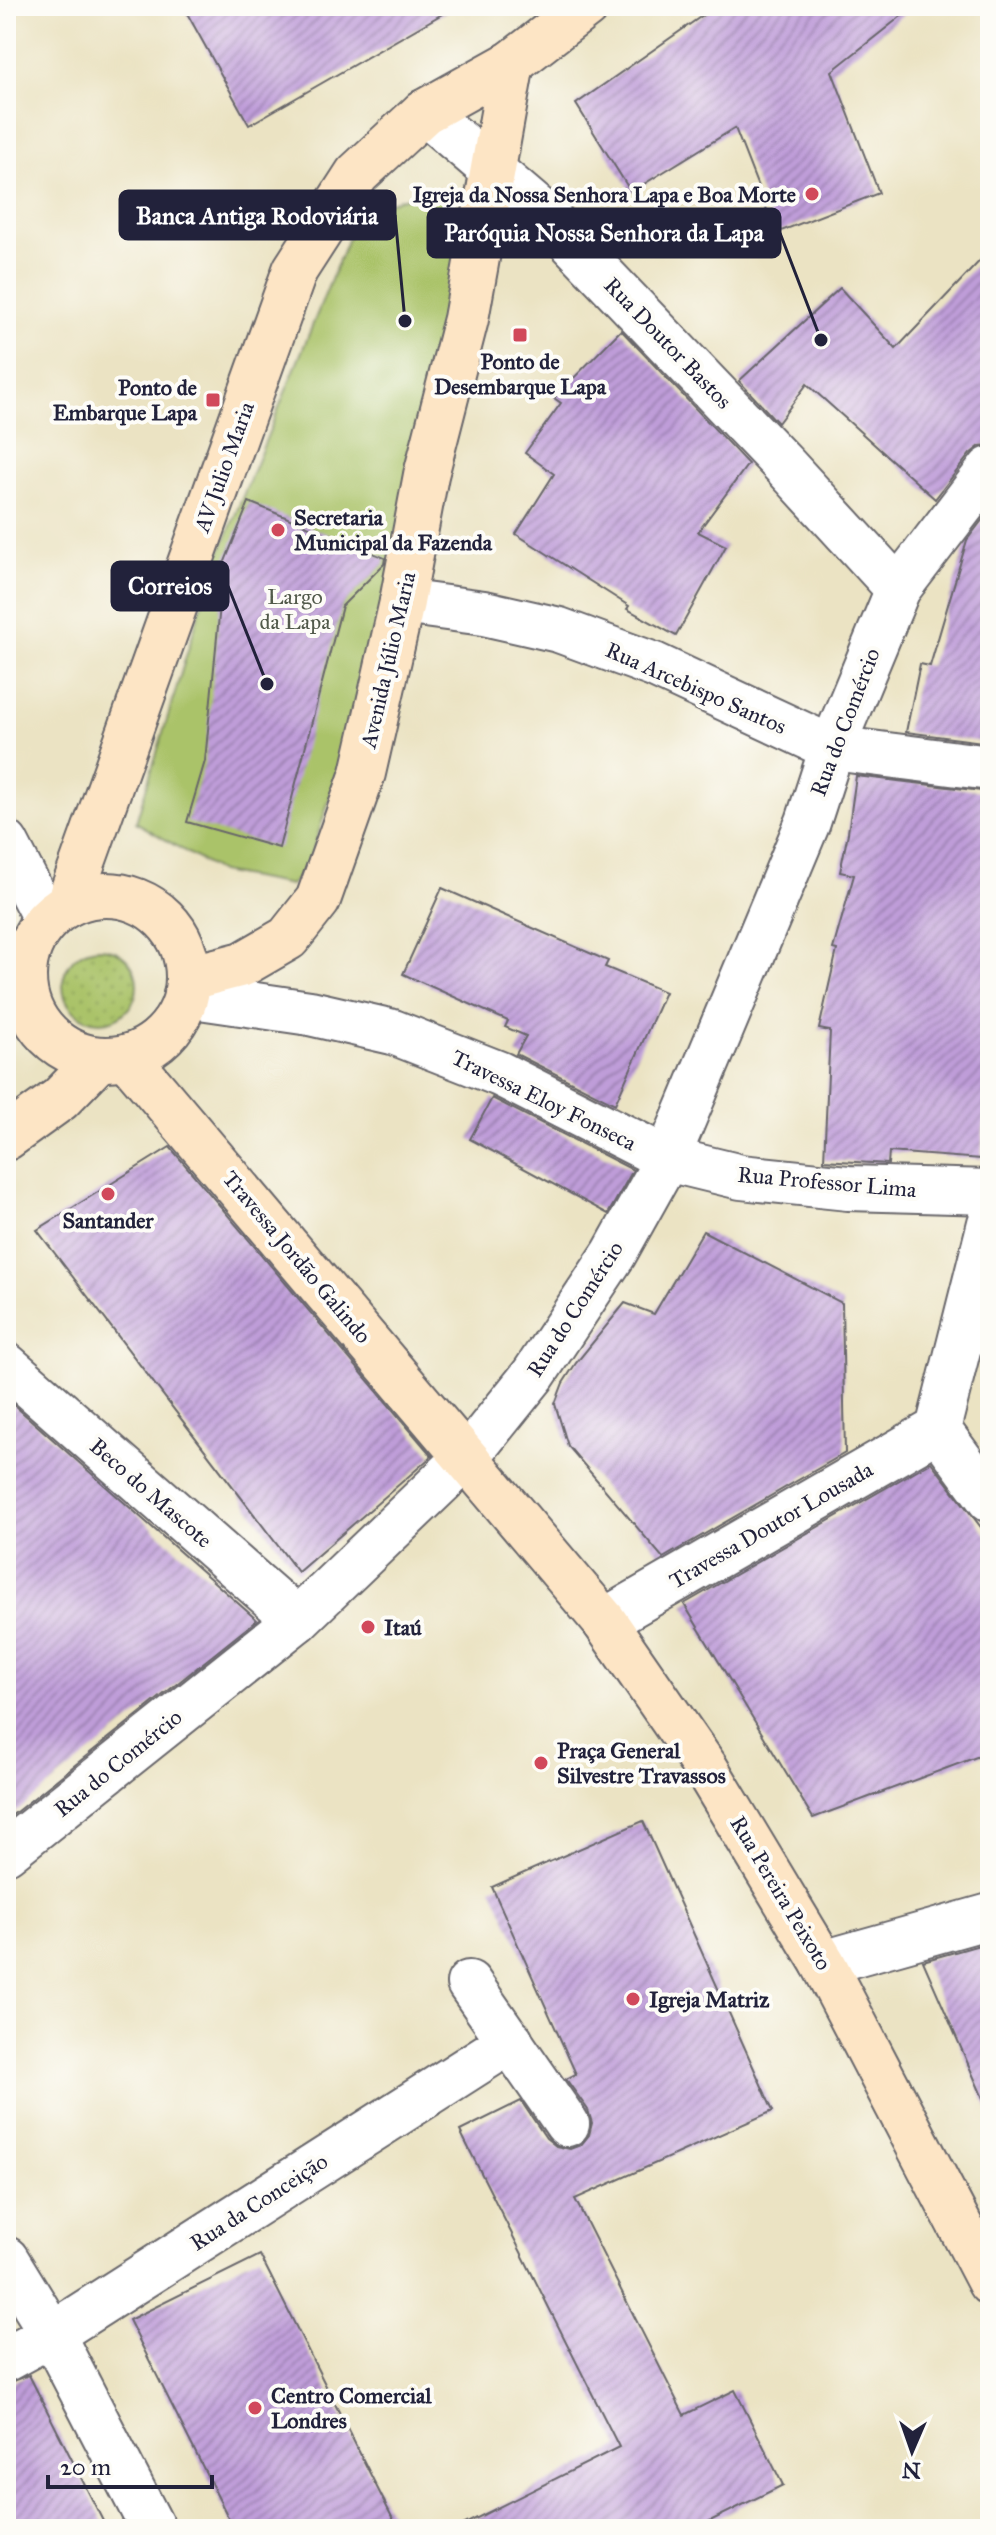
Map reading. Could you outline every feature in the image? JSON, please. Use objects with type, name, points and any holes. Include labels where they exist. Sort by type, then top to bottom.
[{"type":"main road","name":"AV Julio Maria","points":[[57,912],[295,270],[357,174],[424,112],[512,63],[586,6]]},
{"type":"main road","name":"Avenida Júlio Maria","points":[[188,986],[243,964],[288,938],[318,900],[363,773],[402,602],[426,475],[466,319],[512,63]]},
{"type":"main road","points":[[6,1138],[113,1058],[151,1046],[171,1028],[185,1004],[188,986],[184,949],[171,924],[150,906],[123,896],[95,895],[57,912],[33,938],[16,967],[32,1013],[48,1036],[72,1052],[113,1058]]},
{"type":"main road","name":"Travessa Jordão Galindo","points":[[113,1058],[467,1457]]},
{"type":"main road","name":"Rua Pereira Peixoto","points":[[467,1457],[604,1621],[705,1767],[823,1963],[990,2283]]},
{"type":"street","name":"Rua Doutor Bastos","points":[[424,112],[547,217],[898,589]]},
{"type":"street","name":"Rua do Comércio","points":[[6,1852],[297,1620],[467,1457],[534,1374],[614,1254],[667,1159],[808,822],[832,748],[898,589],[990,469]]},
{"type":"street","name":"Rua Arcebispo Santos","points":[[402,602],[484,613],[559,630],[654,665],[832,748],[990,768]]},
{"type":"street","points":[[6,843],[57,912]]},
{"type":"street","name":"Travessa Eloy Fonseca","points":[[188,986],[393,1032],[500,1074],[667,1159]]},
{"type":"street","name":"Rua Professor Lima","points":[[667,1159],[741,1177],[848,1188],[990,1192]]},
{"type":"street","points":[[990,1223],[938,1429],[990,1500]]},
{"type":"street","name":"Beco do Mascote","points":[[6,1365],[297,1620]]},
{"type":"street","name":"Travessa Doutor Lousada","points":[[604,1621],[938,1429]]},
{"type":"street","points":[[823,1963],[990,1916]]},
{"type":"street","points":[[469,1983],[567,2124]]},
{"type":"street","name":"Rua da Conceição","points":[[6,2359],[52,2334],[511,2041]]},
{"type":"street","points":[[6,2259],[52,2334],[153,2529]]},
{"type":"green space","name":"Largo da Lapa","points":[[428,191],[459,212],[466,260],[399,585],[306,871],[290,885],[220,872],[136,822],[210,577],[348,238],[376,206]]},
{"type":"green space","points":[[100,948],[121,954],[131,964],[137,985],[131,1006],[121,1016],[100,1022],[79,1016],[69,1006],[63,985],[69,964],[79,954]]},
{"type":"building","points":[[183,6],[456,6],[249,125]]},
{"type":"building","points":[[716,6],[914,6],[832,71],[879,193],[776,233],[735,128],[631,192],[576,104]]},
{"type":"building","points":[[990,250],[990,445],[980,446],[970,454],[935,499],[807,384],[778,423],[739,381],[840,288],[896,349]]},
{"type":"building","points":[[621,330],[748,464],[698,532],[726,546],[676,636],[627,609],[629,606],[516,534],[554,474],[525,453],[561,403],[554,398]]},
{"type":"building","points":[[249,502],[385,558],[384,564],[342,606],[279,848],[187,822],[205,761],[224,564]]},
{"type":"building","points":[[990,510],[990,743],[906,732],[920,664],[930,666],[967,540]]},
{"type":"building","points":[[856,776],[990,792],[990,1049],[981,1159],[889,1152],[888,1164],[824,1160],[830,1031],[819,1029],[837,950],[833,949],[854,875],[840,872]]},
{"type":"building","points":[[442,888],[608,961],[605,967],[665,992],[615,1104],[516,1054],[526,1036],[505,1027],[508,1021],[403,974]]},
{"type":"building","points":[[492,1098],[633,1170],[608,1214],[470,1139]]},
{"type":"building","points":[[170,1147],[432,1456],[298,1572],[37,1230]]},
{"type":"building","points":[[703,1231],[842,1303],[845,1453],[663,1558],[568,1446],[555,1404],[563,1383],[576,1363],[625,1303],[654,1314]]},
{"type":"building","points":[[6,1398],[257,1620],[6,1820]]},
{"type":"building","points":[[931,1462],[990,1539],[990,1752],[813,1818],[684,1604]]},
{"type":"building","points":[[643,1821],[773,2111],[575,2199],[684,2415],[735,2390],[783,2485],[694,2529],[455,2529],[619,2447],[460,2131],[521,2101],[546,2138],[556,2146],[570,2149],[581,2145],[589,2135],[592,2123],[588,2110],[566,2079],[576,2074],[492,1887]]},
{"type":"building","points":[[990,1942],[990,2114],[923,1961]]},
{"type":"building","name":"Centro Comercial Londres","points":[[260,2255],[398,2529],[234,2529],[129,2320]]},
{"type":"building","points":[[29,2375],[107,2529],[6,2529],[6,2384]]},
{"type":"place","name":"Igreja da Nossa Senhora Lapa e Boa Morte","points":[[812,194]]},
{"type":"place","name":"Banca Antiga Rodoviária","points":[[405,321]]},
{"type":"place","name":"Ponto de Desembarque Lapa","points":[[520,335]]},
{"type":"place","name":"Paróquia Nossa Senhora da Lapa","points":[[821,340]]},
{"type":"place","name":"Ponto de Embarque Lapa","points":[[213,400]]},
{"type":"place","name":"Secretaria Municipal da Fazenda","points":[[278,530]]},
{"type":"place","name":"Correios","points":[[267,684]]},
{"type":"place","name":"Santander","points":[[108,1194]]},
{"type":"place","name":"Itaú","points":[[368,1627]]},
{"type":"place","name":"Praça General Silvestre Travassos","points":[[541,1763]]},
{"type":"place","name":"Igreja Matriz","points":[[633,1999]]},
{"type":"place","name":"Centro Comercial Londres","points":[[255,2408]]}]
